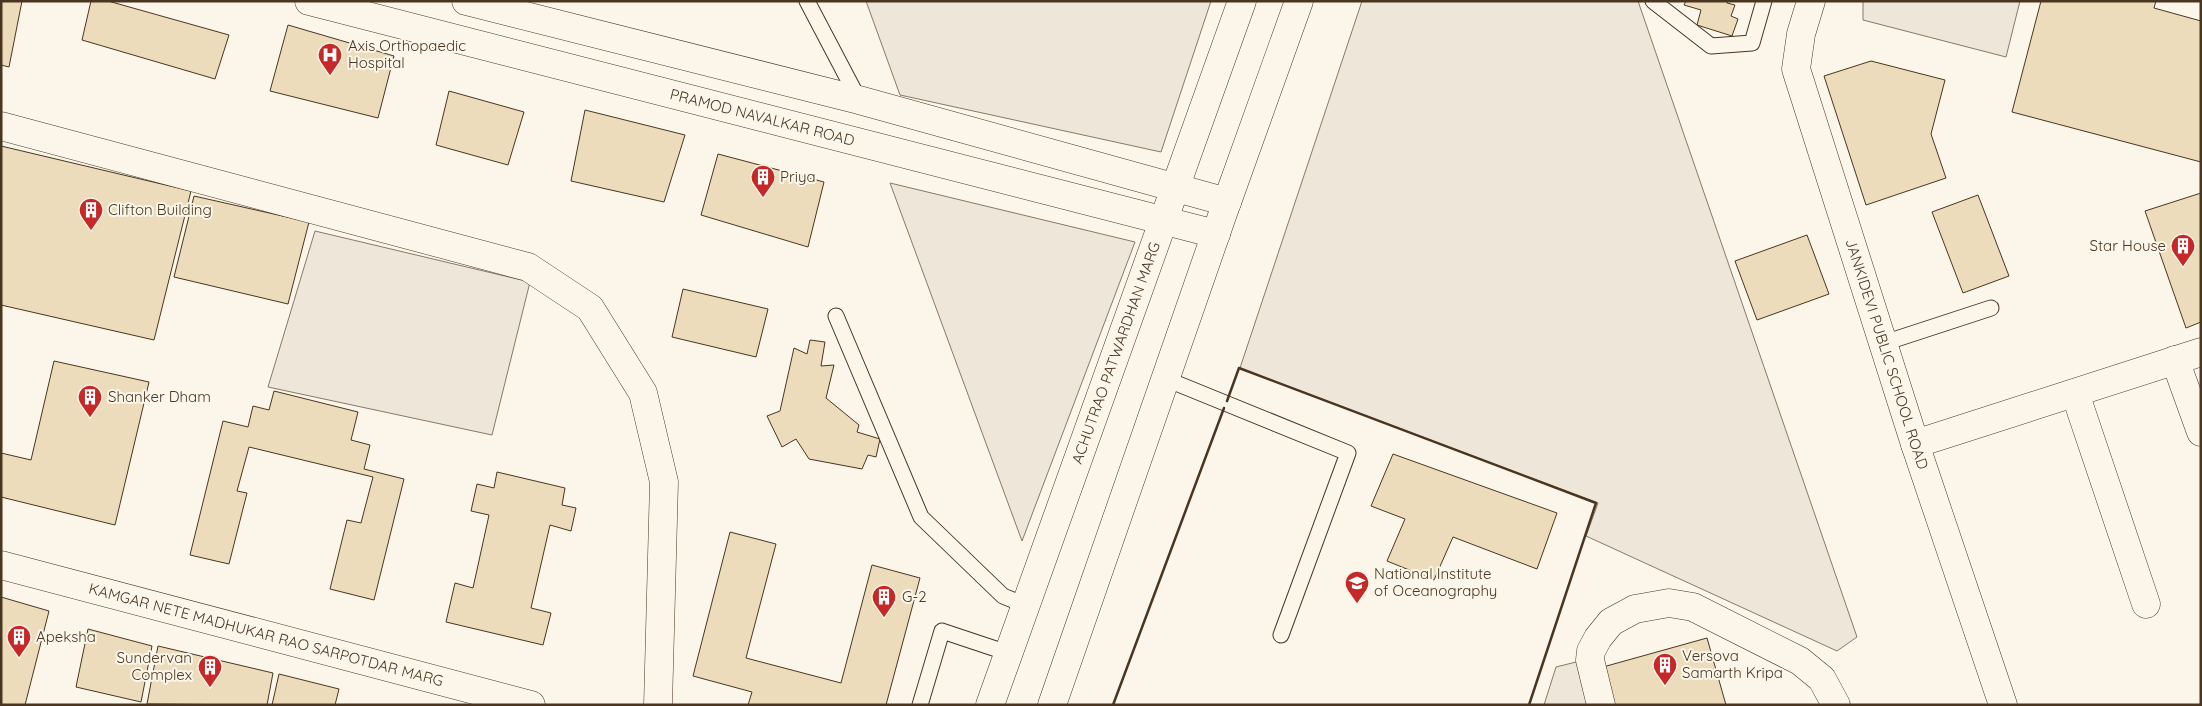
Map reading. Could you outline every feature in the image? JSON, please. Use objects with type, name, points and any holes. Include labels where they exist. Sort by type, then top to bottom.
[{"type":"street","name":"PRAMOD NAVALKAR ROAD","points":[[309,1],[1216,234]]},
{"type":"street","points":[[466,1],[860,100],[1227,202]]},
{"type":"street","name":"ACHUTRAO PATWARDHAN MARG","points":[[990,705],[1242,1]]},
{"type":"street","points":[[1052,705],[1299,1]]},
{"type":"street","name":"JANKIDEVI PUBLIC SCHOOL ROAD","points":[[1811,1],[1801,34],[1796,69],[1915,444],[2003,705]]},
{"type":"street","points":[[1,126],[528,267],[590,308],[643,394],[664,482],[658,705]]},
{"type":"street","points":[[1915,444],[2201,352]]},
{"type":"street","points":[[2175,360],[2201,432]]},
{"type":"street","points":[[2075,393],[2146,604]]},
{"type":"street","name":"KAMGAR NETE MADHUKAR RAO SARPOTDAR MARG","points":[[1,565],[531,705]]},
{"type":"street","points":[[1601,705],[1590,660],[1591,651],[1598,638],[1611,622],[1635,609],[1669,603],[1693,607],[1800,661],[1822,679],[1836,705]]},
{"type":"lane","points":[[807,1],[860,100]]},
{"type":"lane","points":[[1653,1],[1711,46],[1752,43],[1764,1]]},
{"type":"lane","points":[[1884,343],[1991,308]]},
{"type":"lane","points":[[836,316],[922,517],[1002,596],[1025,605]]},
{"type":"lane","points":[[1166,379],[1348,453],[1281,634]]},
{"type":"lane","points":[[920,705],[942,631],[1008,652]]},
{"type":"shaded area","points":[[866,1],[1211,1],[1161,152],[900,95]]},
{"type":"shaded area","points":[[1362,1],[1638,1],[1857,637],[1837,651],[1586,536],[1598,503],[1240,368]]},
{"type":"shaded area","points":[[1863,1],[2020,1],[2006,57],[1863,20]]},
{"type":"shaded area","points":[[890,183],[1135,242],[1022,541]]},
{"type":"shaded area","points":[[315,231],[530,282],[492,435],[268,387]]},
{"type":"shaded area","points":[[1584,660],[1597,705],[1544,705],[1556,667]]},
{"type":"building","points":[[1,1],[22,1],[9,67],[1,65]]},
{"type":"building","points":[[91,1],[108,1],[229,35],[215,79],[82,40]]},
{"type":"building","points":[[1686,1],[1727,1],[1727,3],[1735,5],[1731,16],[1738,19],[1732,36],[1697,25],[1701,10],[1684,5]]},
{"type":"building","points":[[2041,1],[2156,1],[2154,8],[2201,21],[2201,162],[2012,112]]},
{"type":"building","points":[[288,25],[394,56],[378,118],[270,91]]},
{"type":"building","points":[[1871,61],[1945,80],[1931,134],[1946,178],[1866,205],[1824,76]]},
{"type":"building","points":[[449,91],[524,112],[508,165],[436,145]]},
{"type":"building","points":[[585,110],[685,135],[664,202],[571,181]]},
{"type":"building","name":"Clifton Building","points":[[1,146],[191,191],[154,340],[1,305]]},
{"type":"building","name":"Priya","points":[[718,154],[824,182],[808,247],[701,215]]},
{"type":"building","name":"Star House","points":[[2201,193],[2201,322],[2186,328],[2145,211]]},
{"type":"building","points":[[1978,195],[2009,276],[1963,293],[1932,212]]},
{"type":"building","name":"Clifton Building","points":[[194,196],[309,222],[288,304],[174,277]]},
{"type":"building","points":[[1807,235],[1829,294],[1757,320],[1735,261]]},
{"type":"building","points":[[683,289],[768,309],[756,357],[672,337]]},
{"type":"building","points":[[810,340],[825,342],[821,366],[834,365],[826,398],[859,425],[857,432],[880,439],[876,457],[868,455],[862,469],[809,459],[796,439],[782,447],[767,416],[780,411],[794,348],[807,354]]},
{"type":"building","name":"Shanker Dham","points":[[54,361],[149,382],[115,525],[1,497],[1,453],[31,460]]},
{"type":"building","points":[[274,391],[358,412],[351,440],[370,445],[364,469],[404,479],[374,600],[330,589],[347,520],[361,523],[373,477],[249,447],[237,491],[247,493],[229,564],[190,555],[223,421],[248,427],[253,406],[269,410]]},
{"type":"building","points":[[1393,454],[1557,513],[1537,569],[1453,537],[1434,580],[1387,561],[1405,519],[1371,506]]},
{"type":"building","points":[[497,472],[565,488],[562,505],[576,508],[571,531],[550,525],[531,608],[551,613],[543,645],[446,622],[455,583],[473,588],[489,515],[471,511],[477,484],[494,488]]},
{"type":"building","name":"G-2","points":[[730,532],[776,544],[746,658],[841,683],[872,565],[920,578],[886,705],[748,705],[752,692],[693,676]]},
{"type":"building","name":"Apeksha","points":[[1,597],[49,611],[25,705],[1,705]]},
{"type":"building","points":[[88,629],[152,646],[141,702],[76,687]]},
{"type":"building","name":"Versova Samarth Kripa","points":[[1707,638],[1726,705],[1614,705],[1603,667]]},
{"type":"building","name":"Sundervan Complex","points":[[158,646],[273,673],[267,705],[147,704]]},
{"type":"building","points":[[279,674],[339,689],[335,705],[272,705]]},
{"type":"wall","points":[[1227,401],[1239,368],[1596,503],[1529,705]]},
{"type":"wall","points":[[1113,705],[1224,408]]},
{"type":"place","name":"Axis Orthopaedic Hospital","points":[[330,76]]},
{"type":"place","name":"Priya","points":[[763,198]]},
{"type":"place","name":"Clifton Building","points":[[91,231]]},
{"type":"place","name":"Star House","points":[[2183,267]]},
{"type":"place","name":"Shanker Dham","points":[[90,418]]},
{"type":"place","name":"National Institute of Oceanography","points":[[1357,604]]},
{"type":"place","name":"G-2","points":[[884,618]]},
{"type":"place","name":"Apeksha","points":[[19,658]]},
{"type":"place","name":"Versova Samarth Kripa","points":[[1665,686]]},
{"type":"place","name":"Sundervan Complex","points":[[210,688]]}]
